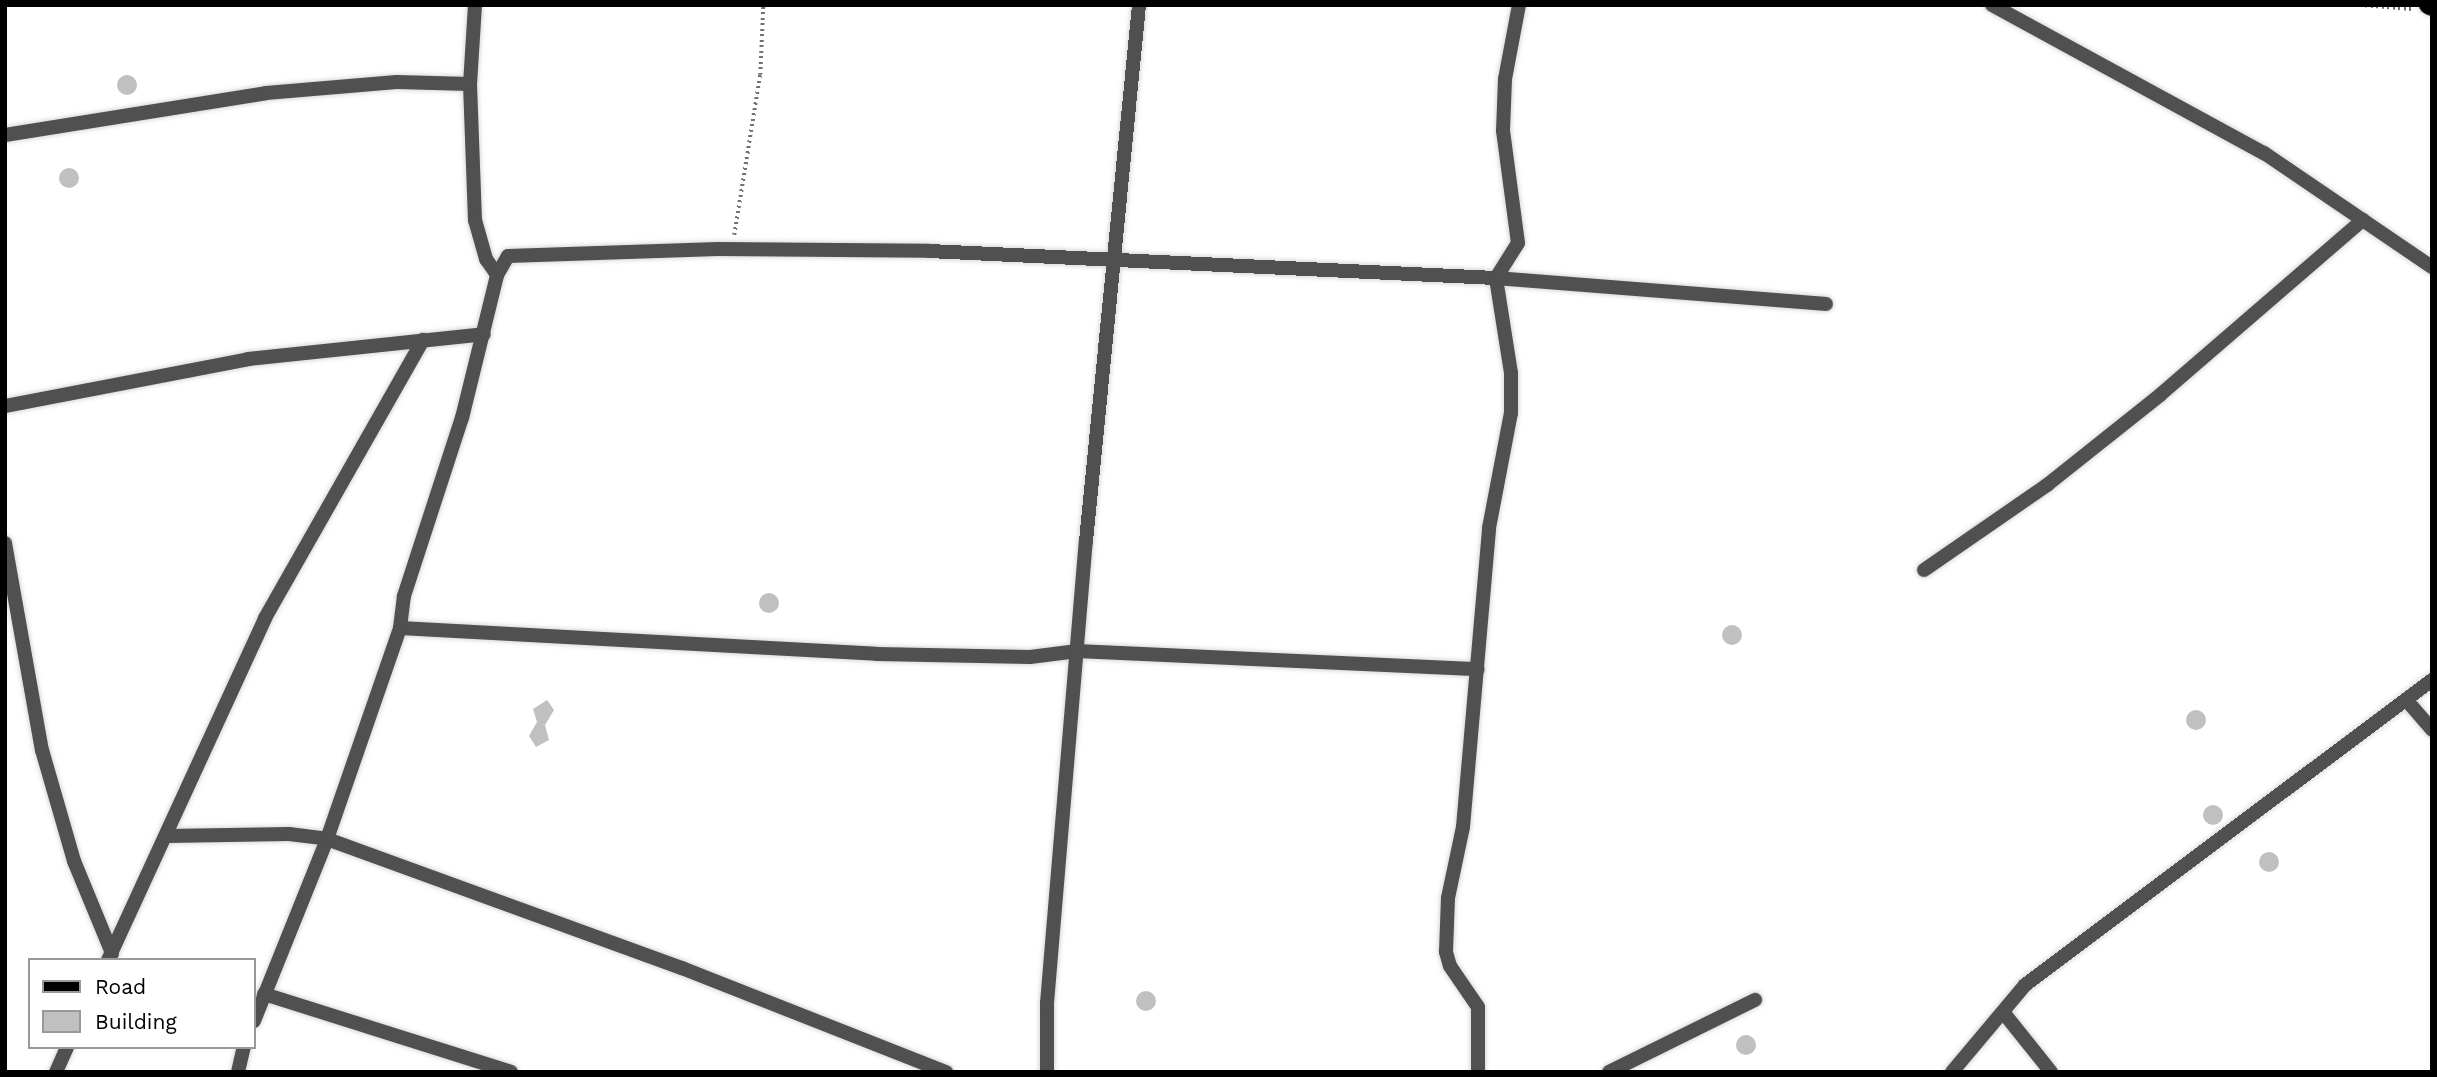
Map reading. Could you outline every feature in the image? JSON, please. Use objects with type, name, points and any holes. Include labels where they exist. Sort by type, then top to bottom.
[{"type":"street","points":[[475,5],[470,84],[475,220],[486,258],[497,275]]},
{"type":"street","points":[[1047,1072],[1047,1003],[1113,260],[1139,5]]},
{"type":"street","points":[[1478,1072],[1478,1007],[1450,966],[1446,952],[1448,898],[1463,827],[1489,528],[1511,413],[1511,373],[1496,278],[1518,243],[1503,131],[1505,79],[1519,5]]},
{"type":"street","points":[[1992,5],[2264,153],[2432,267]]},
{"type":"street","points":[[5,135],[266,93],[397,82],[470,84]]},
{"type":"street","points":[[1924,570],[2046,485],[2160,395],[2363,220]]},
{"type":"street","points":[[256,1016],[327,839],[400,628],[404,596],[462,418],[497,275],[508,256],[524,252],[732,249],[929,251],[1496,278],[1826,304]]},
{"type":"street","points":[[5,406],[248,359],[484,334]]},
{"type":"street","points":[[110,956],[265,618],[423,340]]},
{"type":"street","points":[[5,543],[42,750],[74,861],[110,956]]},
{"type":"street","points":[[400,628],[876,654],[1030,657],[1078,651],[1478,669]]},
{"type":"street","points":[[1952,1072],[2025,985],[2408,702],[2432,680]]},
{"type":"street","points":[[2408,702],[2432,730]]},
{"type":"street","points":[[167,836],[289,834],[327,839],[682,968],[946,1072]]},
{"type":"street","points":[[264,994],[511,1072]]},
{"type":"street","points":[[1609,1072],[1755,1000]]},
{"type":"street","points":[[2003,1012],[2050,1072]]},
{"type":"street","points":[[56,1072],[67,1049]]},
{"type":"street","points":[[238,1072],[244,1049]]},
{"type":"path","points":[[732,249],[760,75],[763,5]]},
{"type":"path","points":[[2360,5],[2426,8]]},
{"type":"building","points":[[123,75],[131,75],[137,85],[131,95],[123,95],[117,89],[117,81]]},
{"type":"building","points":[[65,168],[73,168],[79,178],[73,188],[65,188],[59,182],[59,174]]},
{"type":"building","points":[[765,593],[773,593],[779,603],[773,613],[765,613],[759,607],[759,599]]},
{"type":"building","points":[[1728,625],[1736,625],[1742,635],[1736,645],[1728,645],[1722,639],[1722,631]]},
{"type":"building","points":[[547,700],[554,710],[545,725],[549,740],[536,747],[529,736],[537,722],[533,709]]},
{"type":"building","points":[[2192,710],[2200,710],[2206,720],[2200,730],[2192,730],[2186,724],[2186,716]]},
{"type":"building","points":[[2209,805],[2217,805],[2223,815],[2217,825],[2209,825],[2203,819],[2203,811]]},
{"type":"building","points":[[2265,852],[2273,852],[2279,862],[2273,872],[2265,872],[2259,866],[2259,858]]},
{"type":"building","points":[[1142,991],[1150,991],[1156,1001],[1150,1011],[1142,1011],[1136,1005],[1136,997]]},
{"type":"building","points":[[1742,1035],[1750,1035],[1756,1045],[1750,1055],[1742,1055],[1736,1049],[1736,1041]]}]
